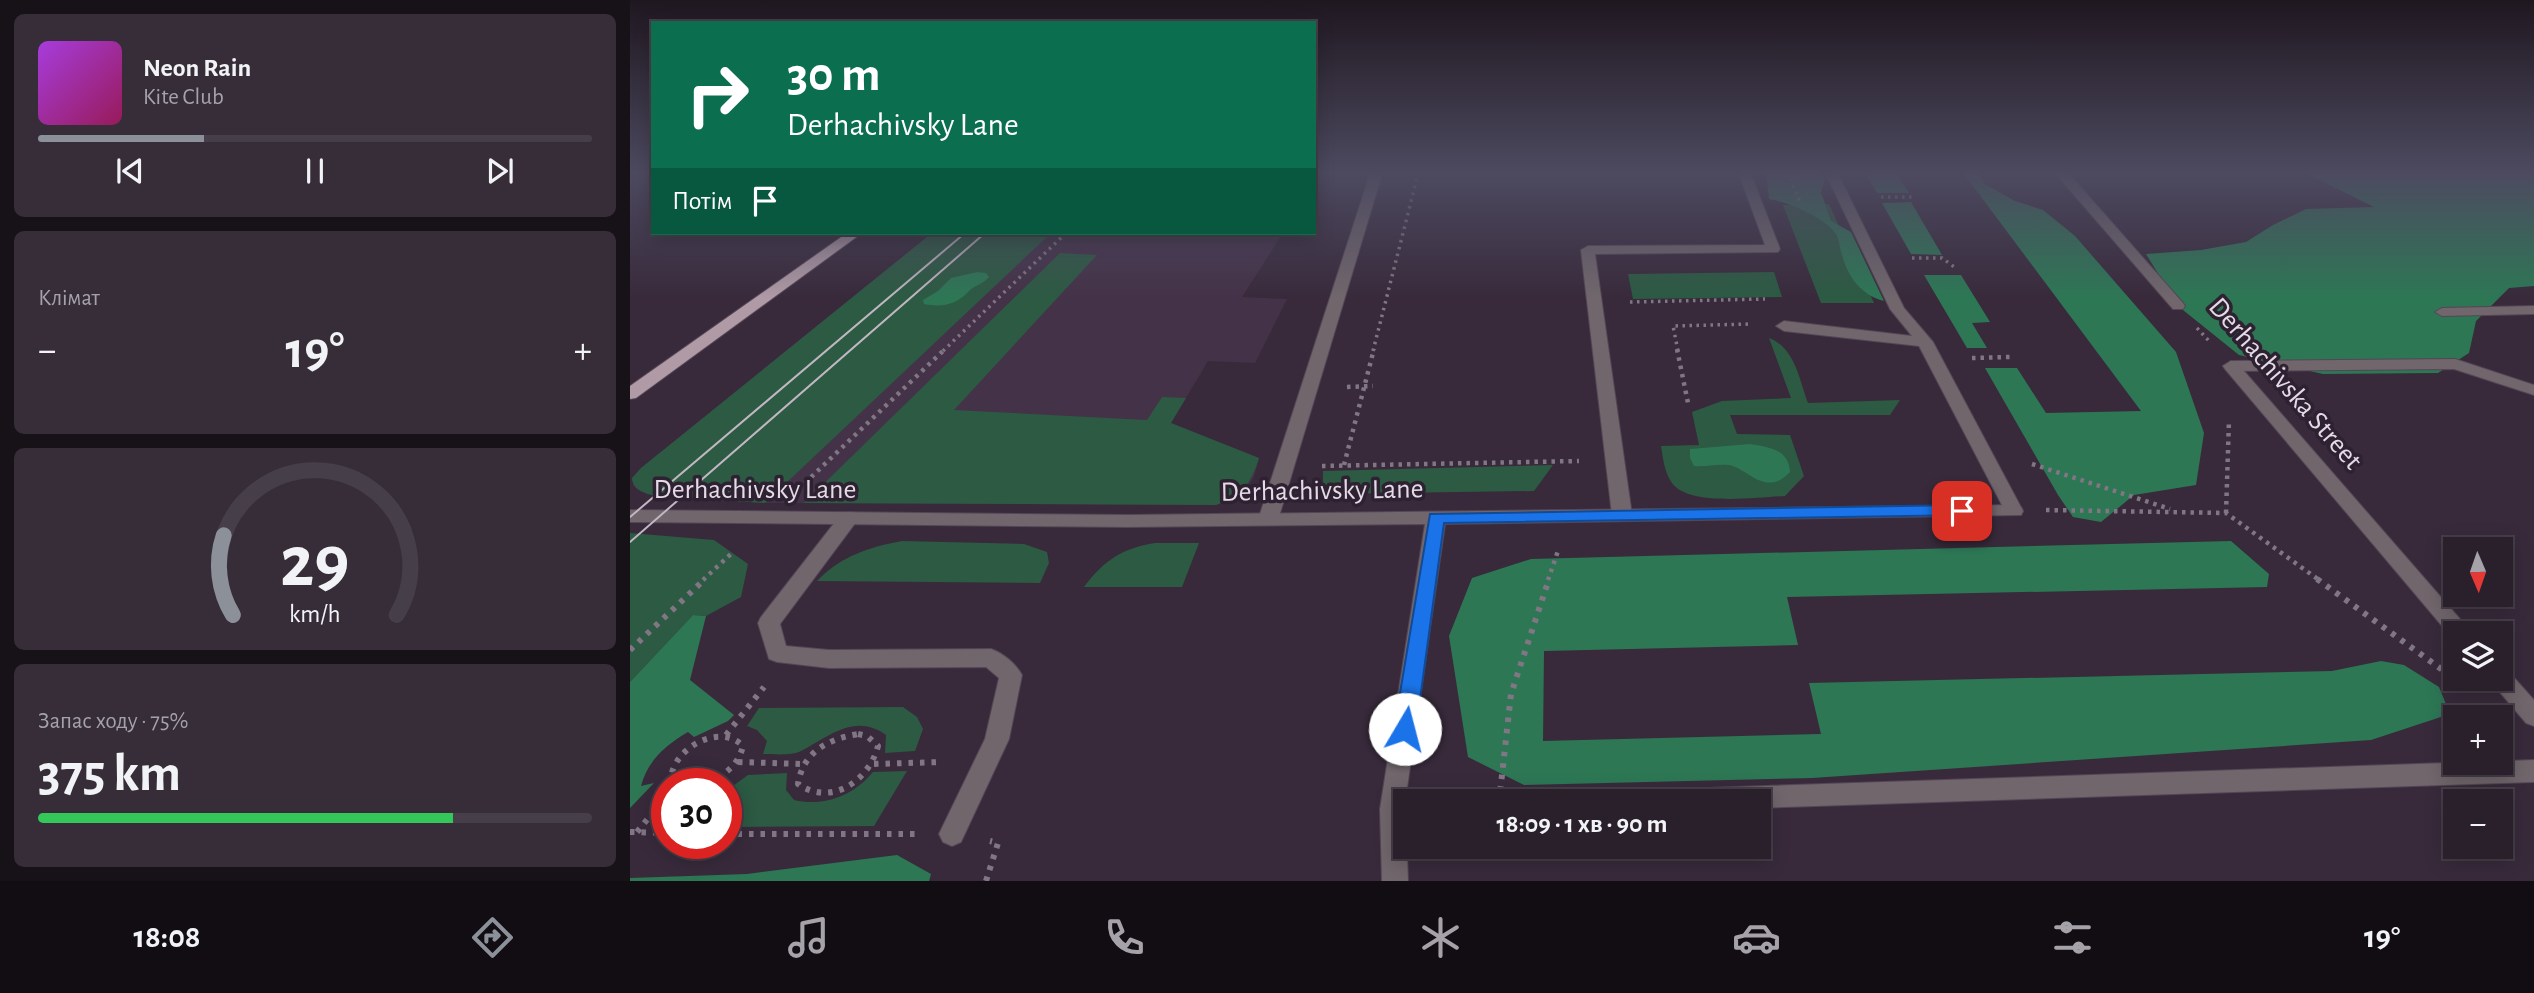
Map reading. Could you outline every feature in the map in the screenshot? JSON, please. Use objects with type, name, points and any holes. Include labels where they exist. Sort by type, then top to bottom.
[{"type":"main road","points":[[630,394],[852,235]]},
{"type":"street","points":[[1268,520],[1363,215]]},
{"type":"street","points":[[1622,515],[1588,250],[1773,249],[1760,215]]},
{"type":"street","points":[[1852,215],[1897,309],[1925,342],[2014,510]]},
{"type":"street","name":"Derhachivska Street","points":[[2098,215],[2178,306]]},
{"type":"street","points":[[2442,312],[2534,310]]},
{"type":"street","points":[[1784,326],[1925,342]]},
{"type":"street","points":[[2231,366],[2455,364],[2534,390]]},
{"type":"street","name":"Derhachivska Street","points":[[2231,366],[2451,621]]},
{"type":"street","name":"Derhachivsky Lane","points":[[630,516],[1268,520],[2014,510]]},
{"type":"street","points":[[849,518],[769,623],[777,653],[830,659],[991,658],[1011,675],[997,739],[952,834]]},
{"type":"street","points":[[1401,789],[1436,518]]},
{"type":"street","points":[[2512,691],[2534,716]]},
{"type":"street","points":[[1771,797],[2534,771]]},
{"type":"street","points":[[1395,881],[1396,859]]},
{"type":"path","points":[[1344,466],[1409,215]]},
{"type":"path","points":[[630,650],[1064,235]]},
{"type":"path","points":[[1907,258],[1942,258],[1957,269]]},
{"type":"path","points":[[1594,303],[1769,299]]},
{"type":"path","name":"Derhachivska Street","points":[[2178,306],[2231,366]]},
{"type":"path","points":[[1688,403],[1673,326],[1755,323],[1784,326]]},
{"type":"path","points":[[1964,358],[2010,357]]},
{"type":"path","points":[[2226,513],[2231,366]]},
{"type":"path","points":[[1339,387],[1373,386]]},
{"type":"path","points":[[1285,466],[1615,460]]},
{"type":"path","points":[[2028,462],[2176,511]]},
{"type":"path","points":[[2014,510],[2226,513],[2443,670]]},
{"type":"path","points":[[1500,789],[1511,694],[1570,516]]},
{"type":"path","points":[[725,736],[790,654]]},
{"type":"path","points":[[673,768],[680,756],[702,742],[725,736],[740,740],[743,746],[737,762],[731,768]]},
{"type":"path","points":[[846,736],[867,736],[878,746],[874,764],[853,783],[824,795],[812,794],[798,784],[803,764],[821,746],[846,736]]},
{"type":"path","points":[[737,762],[803,764]]},
{"type":"path","points":[[874,764],[986,762]]},
{"type":"path","points":[[633,832],[651,812]]},
{"type":"path","points":[[633,832],[651,833]]},
{"type":"path","points":[[742,834],[952,834]]},
{"type":"shaded area","points":[[930,235],[1282,235],[1242,297],[1287,299],[1255,363],[1208,361],[1171,423],[1259,458],[1254,477],[1244,492],[1216,505],[765,503],[654,496],[638,490],[633,485],[632,478]]},
{"type":"green space","points":[[1787,215],[1834,215],[1874,303],[1821,303]]},
{"type":"green space","points":[[1812,215],[1829,215],[1831,221],[1851,232],[1884,301],[1862,290],[1852,278],[1837,236]]},
{"type":"green space","points":[[1889,215],[1919,215],[1942,255],[1911,254]]},
{"type":"green space","points":[[1995,215],[2049,215],[2075,236],[2176,352],[2204,433],[2196,485],[2134,495],[2101,522],[2073,517],[1985,368],[2017,368],[2046,413],[2141,411]]},
{"type":"green space","points":[[2293,215],[2534,215],[2534,286],[2509,288],[2476,321],[2469,353],[2438,373],[2323,374],[2239,355],[2178,306],[2146,254],[2201,250],[2246,242]]},
{"type":"green space","points":[[930,235],[1049,235],[765,503],[654,496],[636,488],[633,482],[632,478]]},
{"type":"green space","points":[[1060,253],[1097,255],[954,410],[1147,420],[1162,397],[1186,398],[1171,423],[1259,458],[1249,482],[1239,493],[1216,505],[804,503]]},
{"type":"green space","points":[[977,272],[986,273],[989,277],[960,299],[944,305],[924,304],[923,300],[938,291],[951,278]]},
{"type":"green space","points":[[1774,272],[1782,297],[1633,299],[1628,274]]},
{"type":"green space","points":[[1924,275],[1961,275],[1990,322],[1972,323],[1987,348],[1967,348]]},
{"type":"green space","points":[[1769,338],[1785,349],[1790,357],[1808,403],[1900,400],[1890,415],[1730,415],[1737,434],[1790,435],[1804,476],[1785,496],[1725,499],[1693,495],[1681,490],[1672,483],[1667,474],[1661,446],[1699,445],[1692,412],[1722,401],[1791,398]]},
{"type":"green space","points":[[1750,444],[1770,448],[1782,454],[1789,464],[1790,472],[1781,479],[1764,482],[1728,465],[1694,466],[1690,458],[1690,449]]},
{"type":"green space","points":[[1553,465],[1534,491],[1323,494],[1323,471]]},
{"type":"green space","points":[[630,533],[714,540],[748,564],[741,597],[706,616],[693,615],[630,682]]},
{"type":"green space","points":[[902,541],[1024,544],[1047,552],[1049,563],[1040,583],[817,581],[836,565],[856,554]]},
{"type":"green space","points":[[2231,541],[2269,574],[2267,587],[1787,597],[1798,645],[1544,651],[1543,741],[1821,734],[1809,683],[2332,671],[2381,661],[2404,665],[2439,687],[2446,705],[2443,705],[2443,716],[2371,740],[1812,778],[1524,785],[1468,757],[1449,636],[1472,578],[1531,559]]},
{"type":"green space","points":[[1155,543],[1199,543],[1182,587],[1084,587],[1099,569],[1115,557],[1133,548]]},
{"type":"green space","points":[[693,615],[706,616],[690,680],[734,715],[728,721],[694,737],[688,732],[665,748],[648,768],[641,786],[651,784],[651,786],[630,808],[630,682]]},
{"type":"green space","points":[[903,707],[917,717],[923,729],[915,751],[885,753],[886,735],[875,729],[853,726],[797,753],[763,754],[767,741],[757,730],[747,726],[759,708]]},
{"type":"green space","points":[[907,771],[874,826],[742,827],[742,779],[748,775],[787,773],[786,790],[794,800],[816,802],[827,801],[847,793],[873,772]]},
{"type":"green space","points":[[897,855],[931,874],[929,881],[630,881],[630,878],[747,874]]},
{"type":"tram line","points":[[630,517],[963,235]]},
{"type":"tram line","points":[[630,542],[983,235]]},
{"type":"route","points":[[1405,729],[1436,518],[1962,511]]}]
